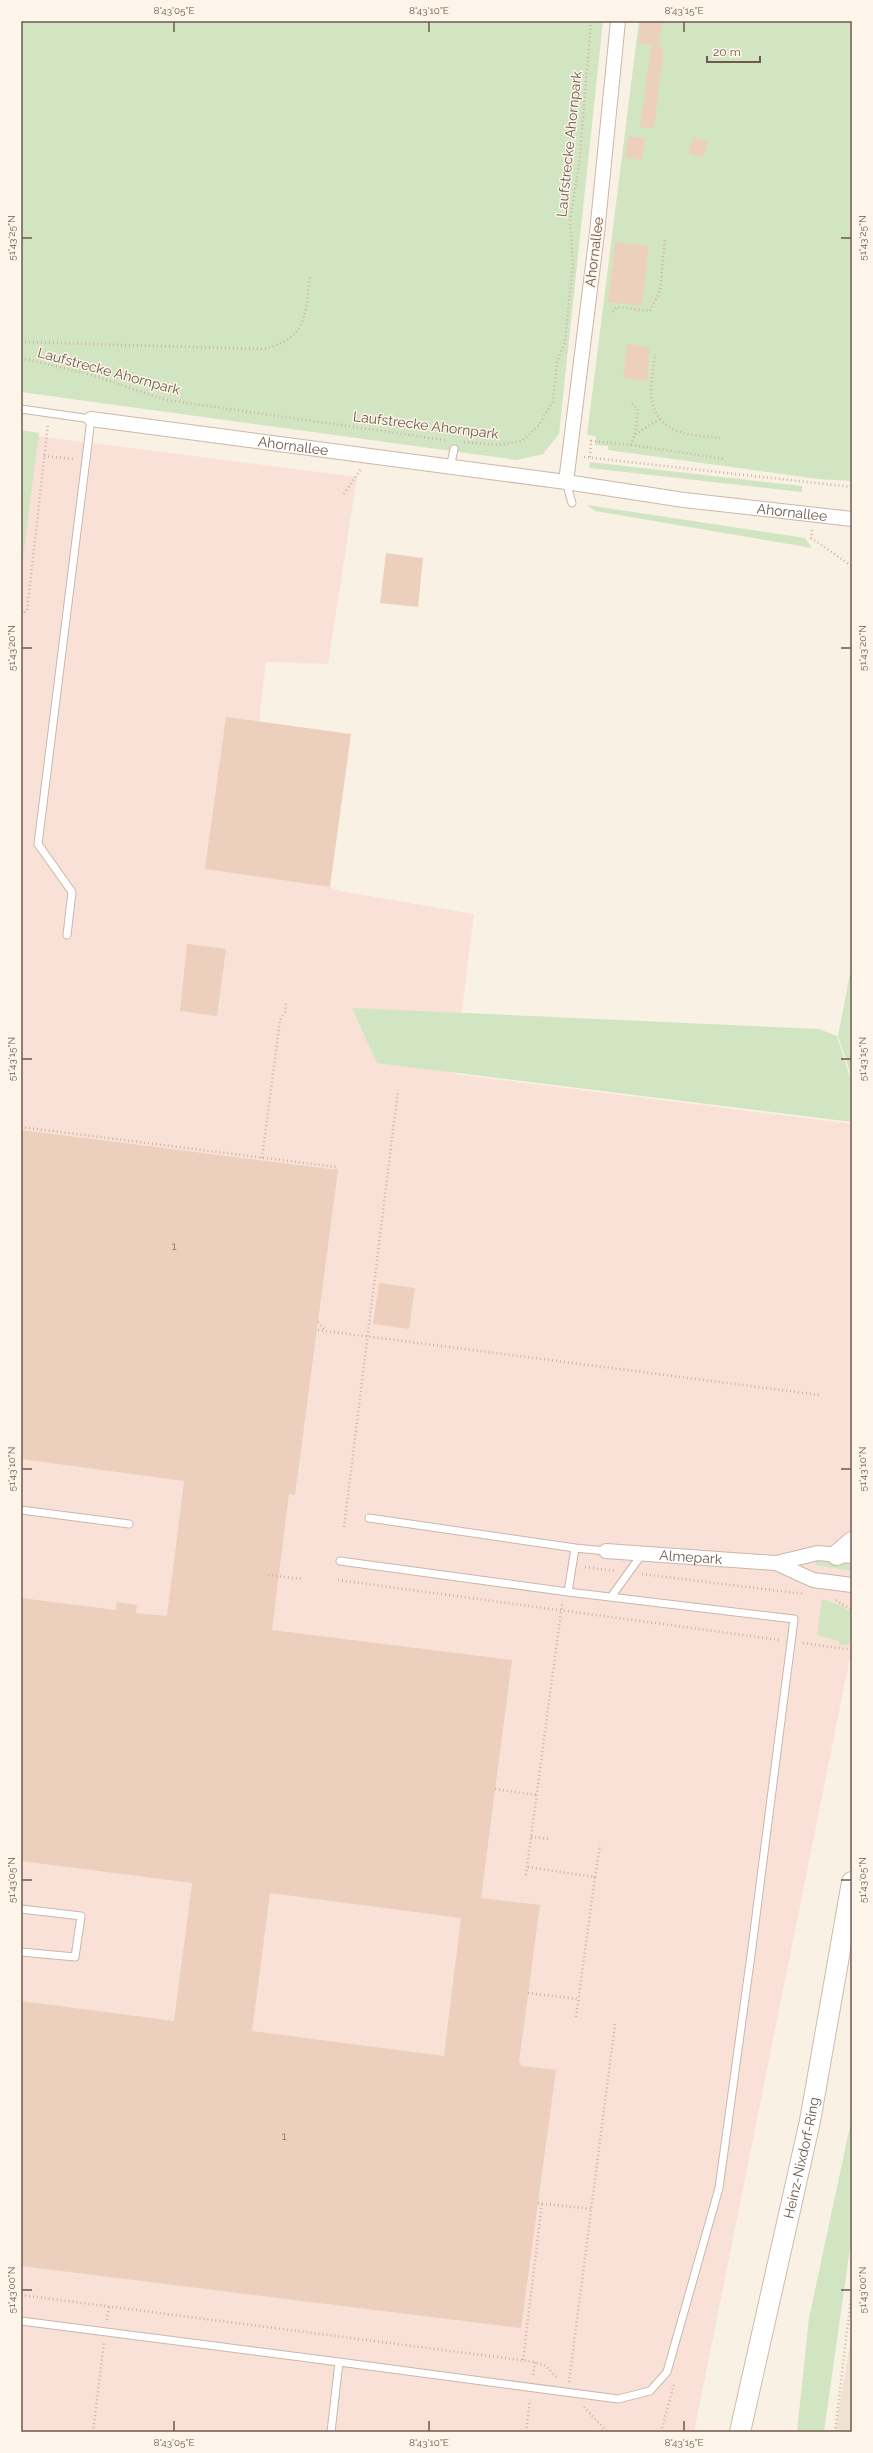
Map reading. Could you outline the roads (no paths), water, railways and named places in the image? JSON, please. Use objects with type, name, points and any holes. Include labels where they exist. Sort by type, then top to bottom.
[{"type":"main road","points":[[844,1556],[852,1542]]},
{"type":"main road","name":"Heinz-Nixdorf-Ring","points":[[740,2432],[810,2121],[852,1882]]},
{"type":"street","name":"Ahornallee","points":[[566,482],[597,233],[618,21]]},
{"type":"street","name":"Ahornallee","points":[[91,419],[450,468],[566,482],[684,500],[852,518]]},
{"type":"street","name":"Almepark","points":[[606,1551],[776,1563],[818,1553],[844,1556]]},
{"type":"street","name":"Almepark","points":[[776,1563],[813,1580],[852,1584]]},
{"type":"lane","name":"Ahornallee","points":[[21,410],[91,419]]},
{"type":"lane","points":[[67,935],[72,892],[38,844],[87,461],[91,419]]},
{"type":"lane","points":[[450,468],[454,449]]},
{"type":"lane","points":[[566,482],[572,503]]},
{"type":"lane","points":[[21,1510],[129,1524]]},
{"type":"lane","points":[[368,1518],[575,1548],[606,1551]]},
{"type":"lane","points":[[568,1592],[575,1548]]},
{"type":"lane","points":[[611,1598],[642,1554]]},
{"type":"lane","points":[[21,2321],[569,2391],[618,2399],[650,2392],[667,2372],[719,2188],[751,1955],[794,1619],[611,1598],[340,1560]]},
{"type":"lane","points":[[21,1909],[81,1916],[75,1957],[21,1952]]},
{"type":"lane","points":[[331,2432],[339,2362]]}]
